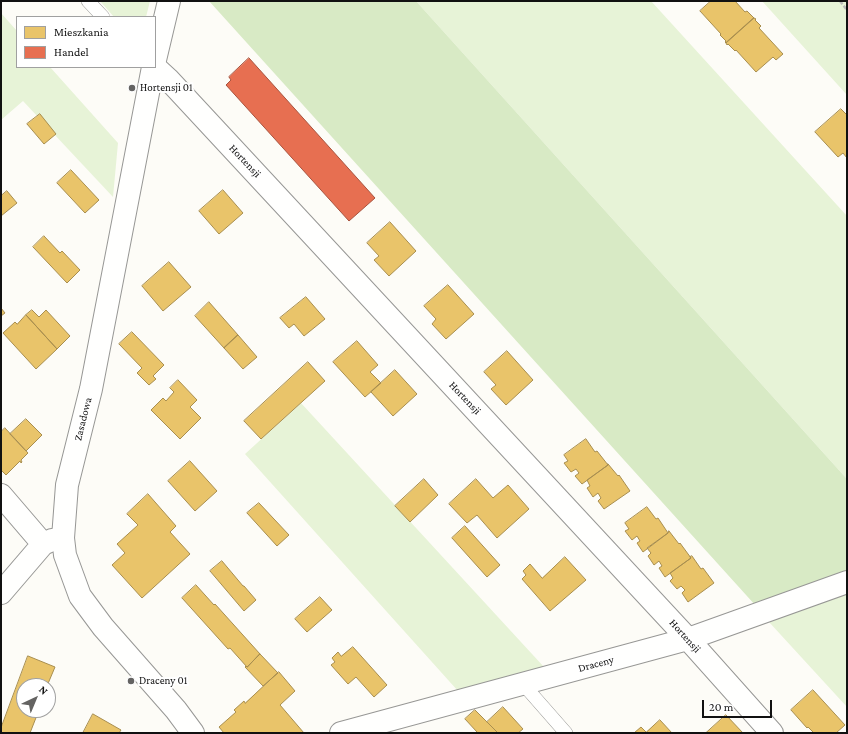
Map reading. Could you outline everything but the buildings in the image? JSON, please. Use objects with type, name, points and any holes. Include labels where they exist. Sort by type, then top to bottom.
[{"type":"street","points":[[156,56],[169,1]]},
{"type":"street","name":"Zasadowa","points":[[154,68],[91,390],[67,485],[63,538],[65,555],[80,596],[103,627],[176,710],[193,733]]},
{"type":"street","name":"Hortensji","points":[[155,68],[168,78],[688,639],[772,733]]},
{"type":"street","points":[[1,495],[43,544]]},
{"type":"street","points":[[1,593],[43,544],[52,540],[63,538]]},
{"type":"street","name":"Draceny","points":[[341,733],[688,639],[847,582]]},
{"type":"lane","points":[[88,1],[102,16]]},
{"type":"lane","points":[[523,684],[566,733]]},
{"type":"path","points":[[840,1],[847,10]]},
{"type":"green space","points":[[100,1],[150,1],[146,16],[113,16]]},
{"type":"green space","points":[[209,1],[416,1],[847,479],[847,571],[756,606]]},
{"type":"green space","points":[[416,1],[651,1],[847,216],[847,479]]},
{"type":"green space","points":[[762,1],[847,1],[847,95]]},
{"type":"green space","points":[[1,13],[16,30],[16,68],[51,68],[118,143],[113,197],[23,101],[1,120]]},
{"type":"green space","points":[[301,403],[544,667],[458,691],[245,454]]},
{"type":"green space","points":[[847,594],[847,707],[769,622]]},
{"type":"place","name":"Hortensji 01","points":[[132,88]]},
{"type":"place","name":"Draceny 01","points":[[131,681]]}]
